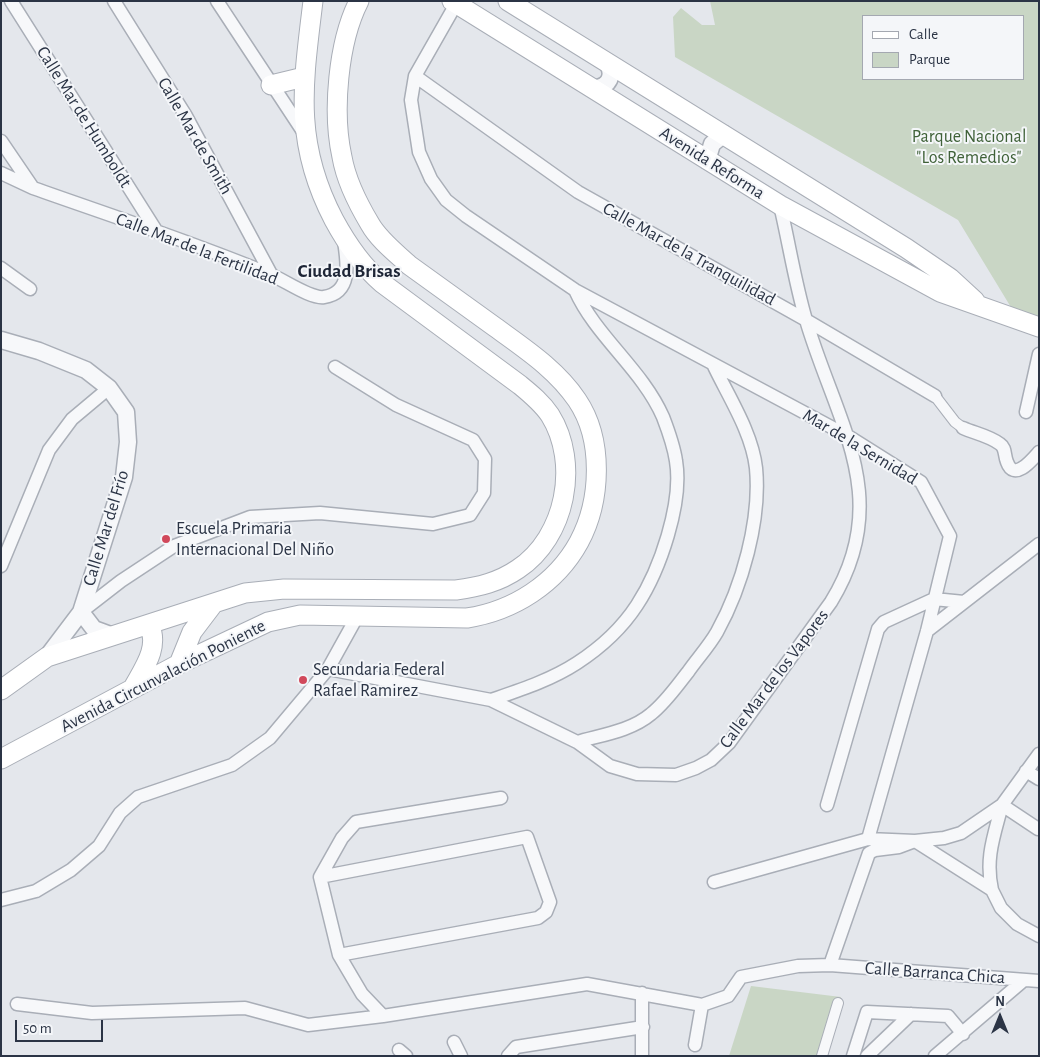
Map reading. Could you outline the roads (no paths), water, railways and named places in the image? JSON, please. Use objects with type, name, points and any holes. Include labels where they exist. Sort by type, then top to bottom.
[{"type":"main road","name":"Avenida Circunvalación Poniente","points":[[1,690],[47,657],[245,593],[284,589],[456,590],[483,586],[518,569],[545,543],[564,499],[567,470],[565,453],[550,415],[538,400],[520,385],[382,283],[364,267],[343,236],[323,199],[310,165],[304,133],[304,77],[313,1]]},
{"type":"main road","name":"Avenida Circunvalación Poniente","points":[[1,759],[179,664],[268,622],[300,615],[467,618],[492,614],[529,596],[572,555],[585,530],[594,502],[596,471],[594,447],[588,423],[578,401],[542,361],[409,265],[389,247],[370,225],[353,190],[342,158],[338,131],[342,48],[349,22],[359,1]]},
{"type":"main road","name":"Avenida Reforma","points":[[508,1],[906,248],[950,278],[981,307]]},
{"type":"main road","name":"Avenida Reforma","points":[[454,2],[595,88],[707,161],[780,205],[940,292],[1039,327]]},
{"type":"main road","points":[[271,85],[304,77]]},
{"type":"main road","points":[[179,664],[192,632],[214,603]]},
{"type":"main road","points":[[134,688],[152,650],[153,640],[148,624]]},
{"type":"street","name":"Calle Mar de Humboldt","points":[[11,1],[157,232]]},
{"type":"street","name":"Calle Mar de Smith","points":[[114,1],[186,116],[271,274]]},
{"type":"street","points":[[217,1],[304,133]]},
{"type":"street","points":[[415,76],[454,2]]},
{"type":"street","points":[[595,88],[606,85],[610,80],[611,74],[607,63]]},
{"type":"street","name":"Mar de la Sernidad","points":[[415,76],[411,100],[419,152],[431,179],[446,200],[466,216],[574,290],[848,436],[921,482],[950,536],[927,631],[868,839]]},
{"type":"street","name":"Calle Mar de la Tranquilidad","points":[[415,76],[578,192],[806,320],[935,396],[955,422],[963,428]]},
{"type":"street","points":[[707,161],[712,144],[724,134]]},
{"type":"street","points":[[1,141],[33,188]]},
{"type":"street","name":"Calle Mar de la Fertilidad","points":[[1,174],[33,188],[271,274],[316,297],[334,294],[342,288],[348,268],[343,236]]},
{"type":"street","name":"Calle Mar de los Vapores","points":[[328,669],[491,700],[577,742],[610,766],[637,774],[656,776],[676,775],[711,760],[729,743],[845,580],[853,560],[860,510],[857,477],[848,436],[806,320],[780,205]]},
{"type":"street","points":[[1,268],[30,289]]},
{"type":"street","points":[[491,700],[537,684],[577,663],[613,634],[637,605],[655,570],[669,527],[676,493],[676,461],[663,418],[644,382],[582,305],[574,290]]},
{"type":"street","name":"Calle Mar del Frío","points":[[1,340],[39,351],[86,370],[109,388],[126,412],[128,442],[124,477],[81,612],[47,657]]},
{"type":"street","points":[[1026,412],[1039,354]]},
{"type":"street","points":[[577,742],[632,726],[650,715],[668,699],[716,634],[741,577],[755,504],[756,468],[750,443],[713,364]]},
{"type":"street","points":[[113,636],[94,629],[81,612],[121,581],[174,546],[250,517],[320,513],[433,524],[470,515],[484,493],[485,459],[473,440],[396,405],[335,367]]},
{"type":"street","points":[[1,566],[49,450],[72,419],[109,388]]},
{"type":"street","points":[[963,428],[999,443],[1004,448],[1007,463],[1011,468],[1017,470],[1024,468],[1039,452]]},
{"type":"street","points":[[927,631],[1039,544]]},
{"type":"street","points":[[827,805],[878,629],[884,622],[934,599],[964,602]]},
{"type":"street","points":[[1,900],[36,891],[71,870],[99,846],[120,813],[138,798],[232,765],[270,738],[328,669],[358,615]]},
{"type":"street","points":[[1039,754],[1002,805],[988,857],[988,872],[992,890],[1001,908],[1017,924],[1039,936]]},
{"type":"street","points":[[1026,771],[1039,780]]},
{"type":"street","points":[[383,1016],[362,994],[339,955],[320,878],[342,838],[356,822],[501,798]]},
{"type":"street","points":[[1002,805],[1038,829]]},
{"type":"street","points":[[830,965],[869,854],[875,850],[899,847],[915,841],[961,833],[1002,805]]},
{"type":"street","points":[[320,878],[527,837],[550,902],[546,912],[538,918],[339,955]]},
{"type":"street","points":[[714,882],[868,839],[915,841],[992,890]]},
{"type":"street","name":"Calle Barranca Chica","points":[[702,1005],[728,996],[741,977],[798,966],[830,965],[1039,981]]},
{"type":"street","points":[[935,1056],[1024,980]]},
{"type":"street","points":[[17,1004],[92,1013],[245,1008],[308,1025],[383,1016],[587,984],[702,1005],[695,1045]]},
{"type":"street","points":[[642,993],[642,1056]]},
{"type":"street","points":[[822,1056],[838,1003]]},
{"type":"street","points":[[854,1056],[867,1012],[948,1016],[963,1034]]},
{"type":"street","points":[[867,1056],[910,1014]]},
{"type":"street","points":[[508,1056],[516,1047],[642,1027]]},
{"type":"street","points":[[454,1042],[461,1056]]},
{"type":"place","name":"Escuela Primaria Internacional Del Niño","points":[[166,539]]},
{"type":"place","name":"Secundaria Federal Rafael Ramirez","points":[[303,680]]},
{"type":"district","name":"Ciudad Brisas","points":[[349,271]]},
{"type":"park label","name":"Parque Nacional \"Los Remedios\"","points":[[969,147]]}]
